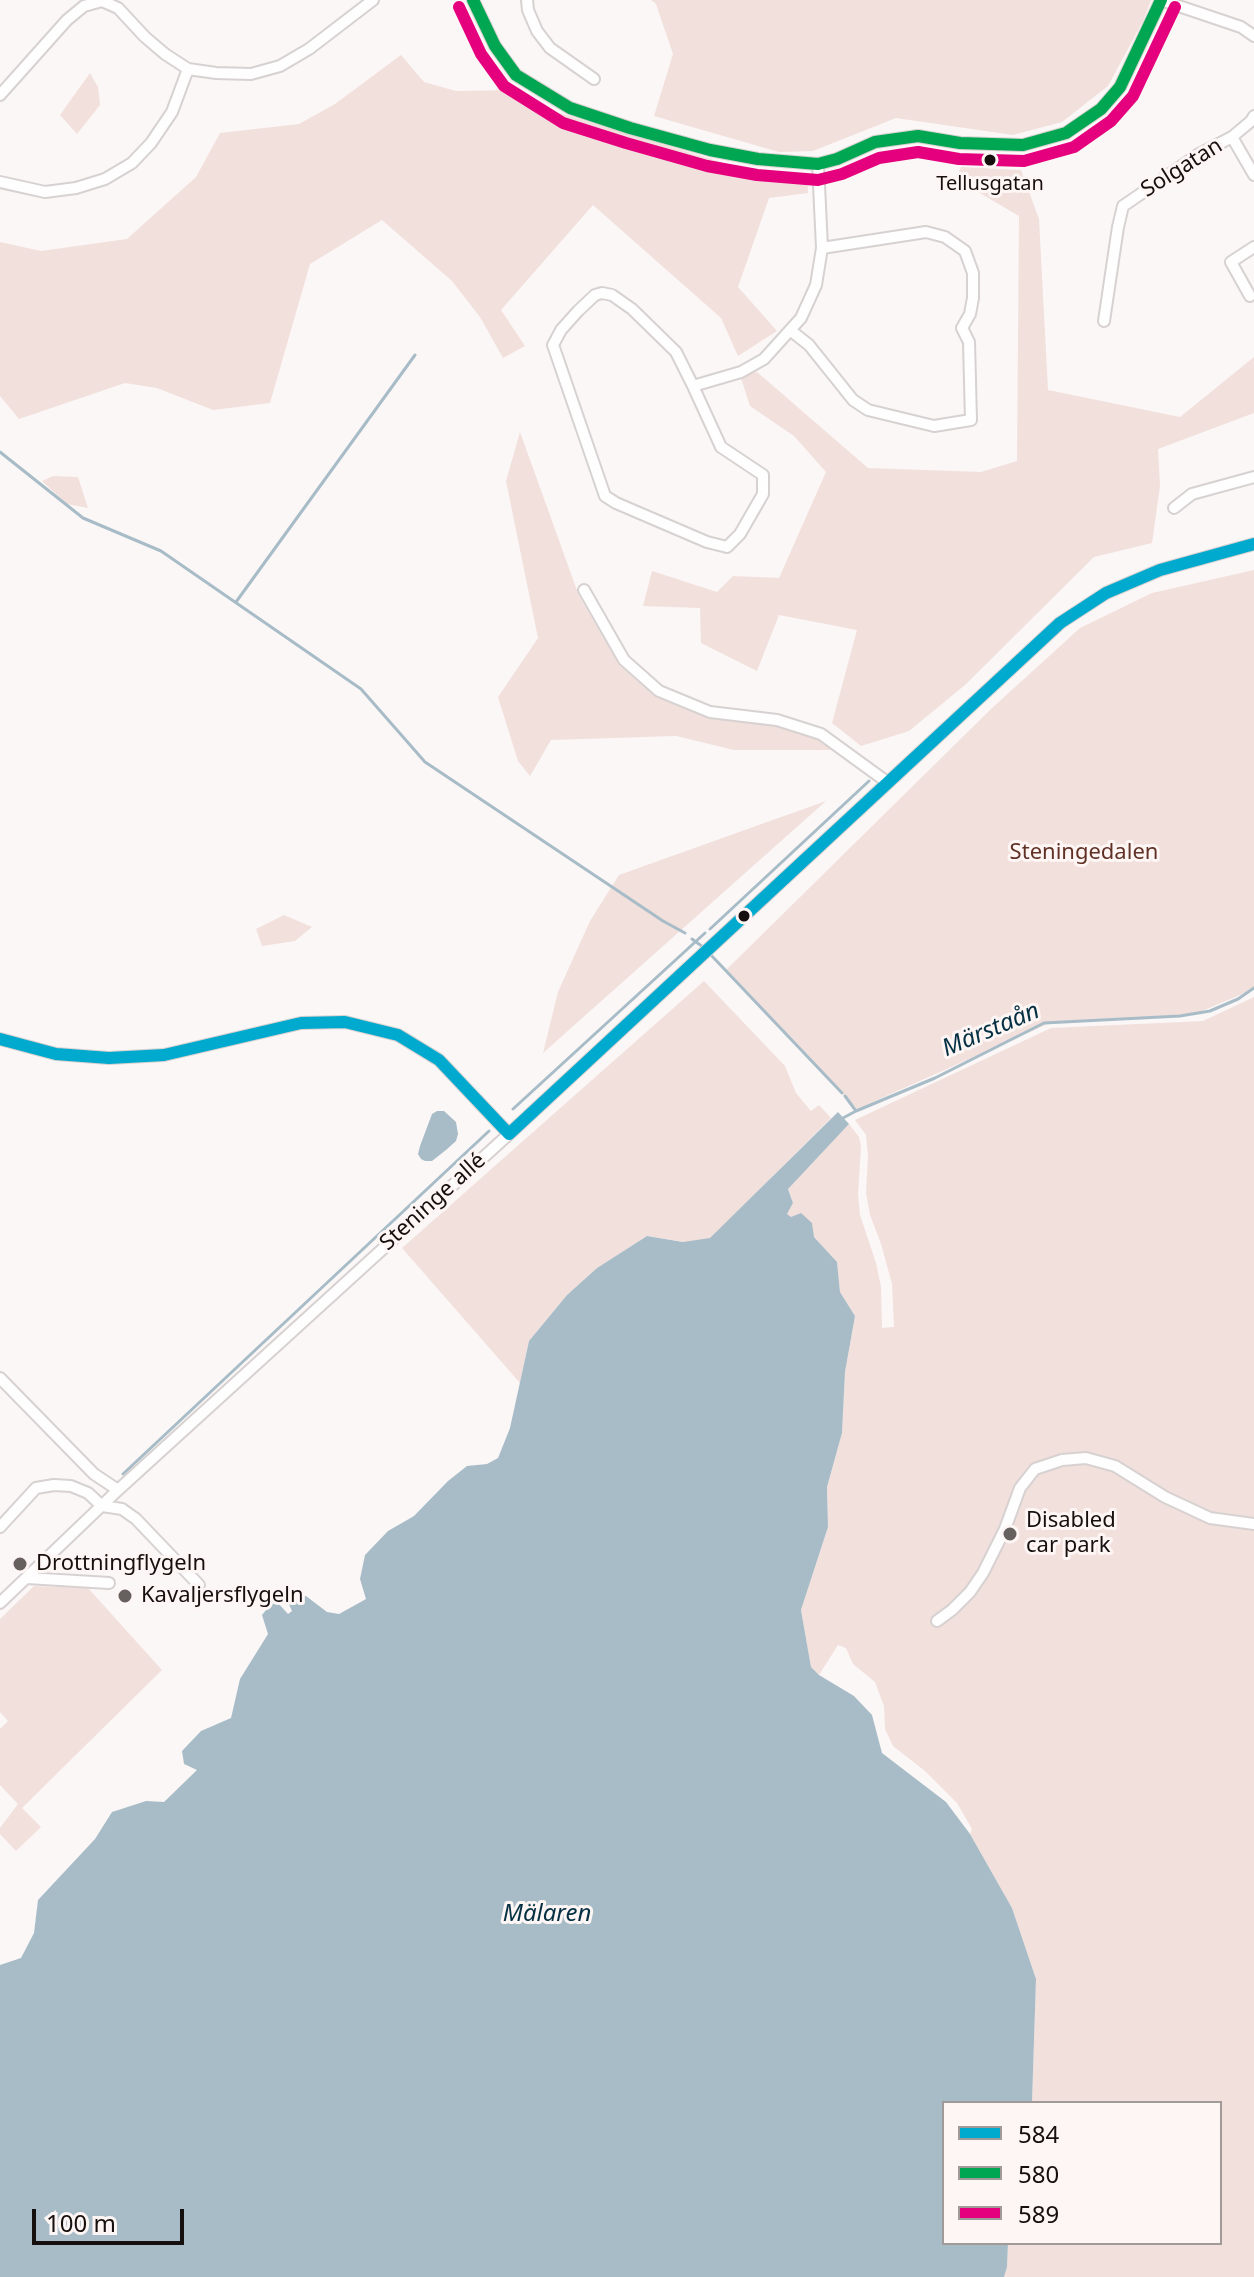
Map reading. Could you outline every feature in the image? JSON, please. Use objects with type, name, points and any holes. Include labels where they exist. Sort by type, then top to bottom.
[{"type":"street","points":[[0,95],[67,20],[84,6],[102,1],[118,8],[155,46],[188,69],[251,74],[280,66],[309,49],[372,0]]},
{"type":"street","points":[[473,0],[495,46],[516,75],[570,108],[710,150],[758,159],[818,164],[875,142],[918,136],[960,143],[1023,145],[1066,133],[1101,109],[1120,87],[1161,0],[1241,27],[1254,36]]},
{"type":"street","points":[[527,0],[537,31],[550,48],[594,79]]},
{"type":"street","points":[[0,182],[45,192],[76,188],[105,179],[132,163],[151,143],[172,112],[188,69]]},
{"type":"street","name":"Solgatan","points":[[1104,321],[1123,206],[1199,154],[1232,137],[1254,116]]},
{"type":"street","points":[[1232,137],[1254,175]]},
{"type":"street","points":[[693,386],[741,372],[764,359],[801,318],[816,285],[822,248],[818,164]]},
{"type":"street","points":[[790,330],[809,345],[853,400],[868,410],[934,426],[971,420],[969,342],[962,328],[970,314],[973,273],[965,251],[945,237],[926,232],[822,248]]},
{"type":"street","points":[[1250,296],[1231,262],[1254,247]]},
{"type":"street","points":[[595,295],[612,295],[632,309],[676,352],[693,386],[721,447],[763,475],[763,494],[740,534],[727,547],[707,542],[605,496],[553,345],[561,330],[595,295]]},
{"type":"street","points":[[1174,508],[1192,494],[1254,477]]},
{"type":"street","name":"Steninge allé","points":[[0,1603],[118,1490],[509,1134],[1060,623],[1106,593],[1160,570],[1254,544]]},
{"type":"street","points":[[584,590],[624,660],[659,691],[710,712],[777,720],[821,734],[887,782]]},
{"type":"street","points":[[0,1039],[56,1054],[109,1058],[164,1055],[301,1023],[345,1022],[398,1035],[439,1060],[509,1134]]},
{"type":"street","points":[[0,1378],[94,1474],[118,1490]]},
{"type":"street","points":[[937,1621],[970,1592],[983,1573],[1005,1529],[1020,1488],[1035,1469],[1062,1460],[1086,1458],[1115,1466],[1165,1497],[1210,1518],[1254,1524]]},
{"type":"street","points":[[0,1527],[36,1488],[71,1486],[88,1493],[102,1506],[122,1509],[136,1519],[199,1585]]},
{"type":"street","points":[[27,1578],[109,1583]]},
{"type":"green space","points":[[651,0],[1151,0],[1108,86],[1062,122],[1013,135],[896,118],[813,151],[779,152],[654,116],[673,54],[656,4]]},
{"type":"green space","points":[[401,55],[424,82],[456,91],[519,90],[559,113],[757,173],[807,177],[808,193],[769,198],[738,287],[777,331],[738,356],[721,318],[593,205],[501,310],[525,346],[503,358],[480,317],[452,281],[382,220],[310,264],[270,403],[213,410],[157,388],[125,383],[19,419],[0,396],[0,242],[41,251],[127,239],[196,177],[220,133],[299,124],[335,104]]},
{"type":"green space","points":[[90,73],[98,87],[100,105],[77,134],[60,115]]},
{"type":"green space","points":[[961,167],[1021,170],[1039,219],[1048,390],[1180,417],[1254,357],[1254,413],[1158,449],[1160,486],[1152,543],[1094,557],[965,685],[909,731],[861,746],[832,723],[857,630],[779,615],[757,671],[701,643],[700,608],[643,606],[652,571],[717,592],[733,576],[779,578],[826,472],[794,436],[750,406],[740,375],[757,372],[868,468],[981,472],[1017,461],[1019,216],[956,179]]},
{"type":"green space","points":[[520,432],[579,596],[620,666],[656,697],[708,718],[775,725],[820,739],[831,750],[734,750],[676,736],[551,740],[530,776],[518,761],[498,697],[538,638],[506,481]]},
{"type":"green space","points":[[53,476],[78,477],[88,508],[67,504],[42,481]]},
{"type":"green space","name":"Steningedalen","points":[[1254,570],[1254,989],[1195,1014],[1050,1023],[857,1109],[726,970],[991,709],[1080,628],[1152,593]]},
{"type":"green space","points":[[826,801],[543,1053],[558,992],[590,921],[619,875]]},
{"type":"green space","points":[[284,915],[312,927],[295,941],[262,946],[256,929]]},
{"type":"green space","points":[[704,981],[785,1066],[796,1093],[811,1111],[819,1105],[831,1118],[710,1239],[685,1242],[647,1236],[597,1268],[567,1295],[529,1341],[520,1383],[402,1248]]},
{"type":"green space","points":[[1254,997],[1254,2277],[1004,2277],[1008,2245],[1222,2245],[1222,2101],[1032,2101],[1036,1979],[1012,1908],[970,1834],[972,1829],[957,1803],[925,1771],[893,1746],[885,1729],[884,1706],[875,1682],[853,1664],[846,1648],[838,1645],[819,1675],[811,1667],[801,1610],[828,1527],[827,1487],[842,1433],[845,1372],[855,1316],[840,1292],[837,1262],[787,1214],[793,1203],[788,1188],[849,1124],[859,1137],[861,1146],[860,1215],[881,1287],[882,1328],[894,1327],[892,1284],[866,1193],[866,1135],[855,1120],[1051,1028],[1203,1021]]},
{"type":"green space","points":[[34,1586],[88,1588],[162,1670],[22,1808],[41,1827],[16,1851],[0,1834],[0,1828],[18,1804],[0,1785],[0,1729],[8,1721],[0,1712],[0,1619]]},
{"type":"water","points":[[444,1111],[456,1122],[458,1134],[456,1141],[446,1150],[432,1161],[425,1161],[418,1154],[432,1114]]},
{"type":"water","name":"Mälaren","points":[[838,1112],[849,1124],[788,1189],[793,1203],[787,1214],[791,1217],[801,1213],[812,1223],[814,1237],[837,1262],[840,1292],[855,1316],[845,1372],[842,1433],[827,1487],[828,1527],[801,1610],[811,1667],[854,1696],[872,1715],[882,1753],[946,1802],[970,1834],[1012,1908],[1036,1979],[1032,2101],[942,2101],[942,2245],[1008,2245],[1004,2277],[0,2277],[0,1965],[21,1958],[34,1933],[38,1900],[95,1839],[112,1812],[146,1801],[164,1802],[197,1770],[184,1764],[182,1751],[201,1731],[231,1718],[240,1679],[268,1634],[262,1615],[271,1604],[278,1603],[288,1614],[292,1611],[288,1602],[294,1596],[306,1596],[327,1612],[339,1614],[366,1599],[360,1579],[365,1555],[388,1531],[414,1516],[467,1466],[487,1464],[498,1458],[510,1428],[529,1341],[567,1295],[597,1268],[647,1236],[683,1242],[710,1238]]},
{"type":"waterway","points":[[236,602],[415,355]]},
{"type":"waterway","points":[[0,452],[83,518],[161,551],[361,689],[425,762],[685,933]]},
{"type":"waterway","points":[[710,929],[869,781]]},
{"type":"waterway","points":[[513,1109],[705,933]]},
{"type":"waterway","points":[[692,939],[703,947]]},
{"type":"waterway","points":[[710,954],[842,1093]]},
{"type":"waterway","name":"Märstaån","points":[[843,1118],[935,1078],[1044,1023],[1180,1016],[1210,1011],[1254,988]]},
{"type":"waterway","points":[[845,1096],[856,1111]]},
{"type":"waterway","points":[[123,1474],[489,1131]]},
{"type":"transit line","name":"580","points":[[473,0],[495,46],[516,75],[570,108],[710,150],[758,159],[818,164],[875,142],[918,136],[960,143],[1023,145],[1066,133],[1101,109],[1120,87],[1161,0]]},
{"type":"transit line","name":"589","points":[[459,7],[481,54],[504,86],[563,123],[707,166],[757,175],[818,180],[842,174],[879,158],[918,152],[959,159],[1024,161],[1074,147],[1111,121],[1133,96],[1175,7]]},
{"type":"transit line","name":"584","points":[[509,1134],[1060,623],[1106,593],[1160,570],[1254,544]]},
{"type":"transit line","name":"584","points":[[0,1039],[56,1054],[109,1058],[164,1055],[301,1023],[345,1022],[398,1035],[439,1060],[509,1134]]},
{"type":"place","name":"Tellusgatan","points":[[990,160]]},
{"type":"place","name":"Disabled car park","points":[[1010,1534]]},
{"type":"place","name":"Drottningflygeln","points":[[20,1564]]},
{"type":"place","name":"Kavaljersflygeln","points":[[125,1596]]}]
